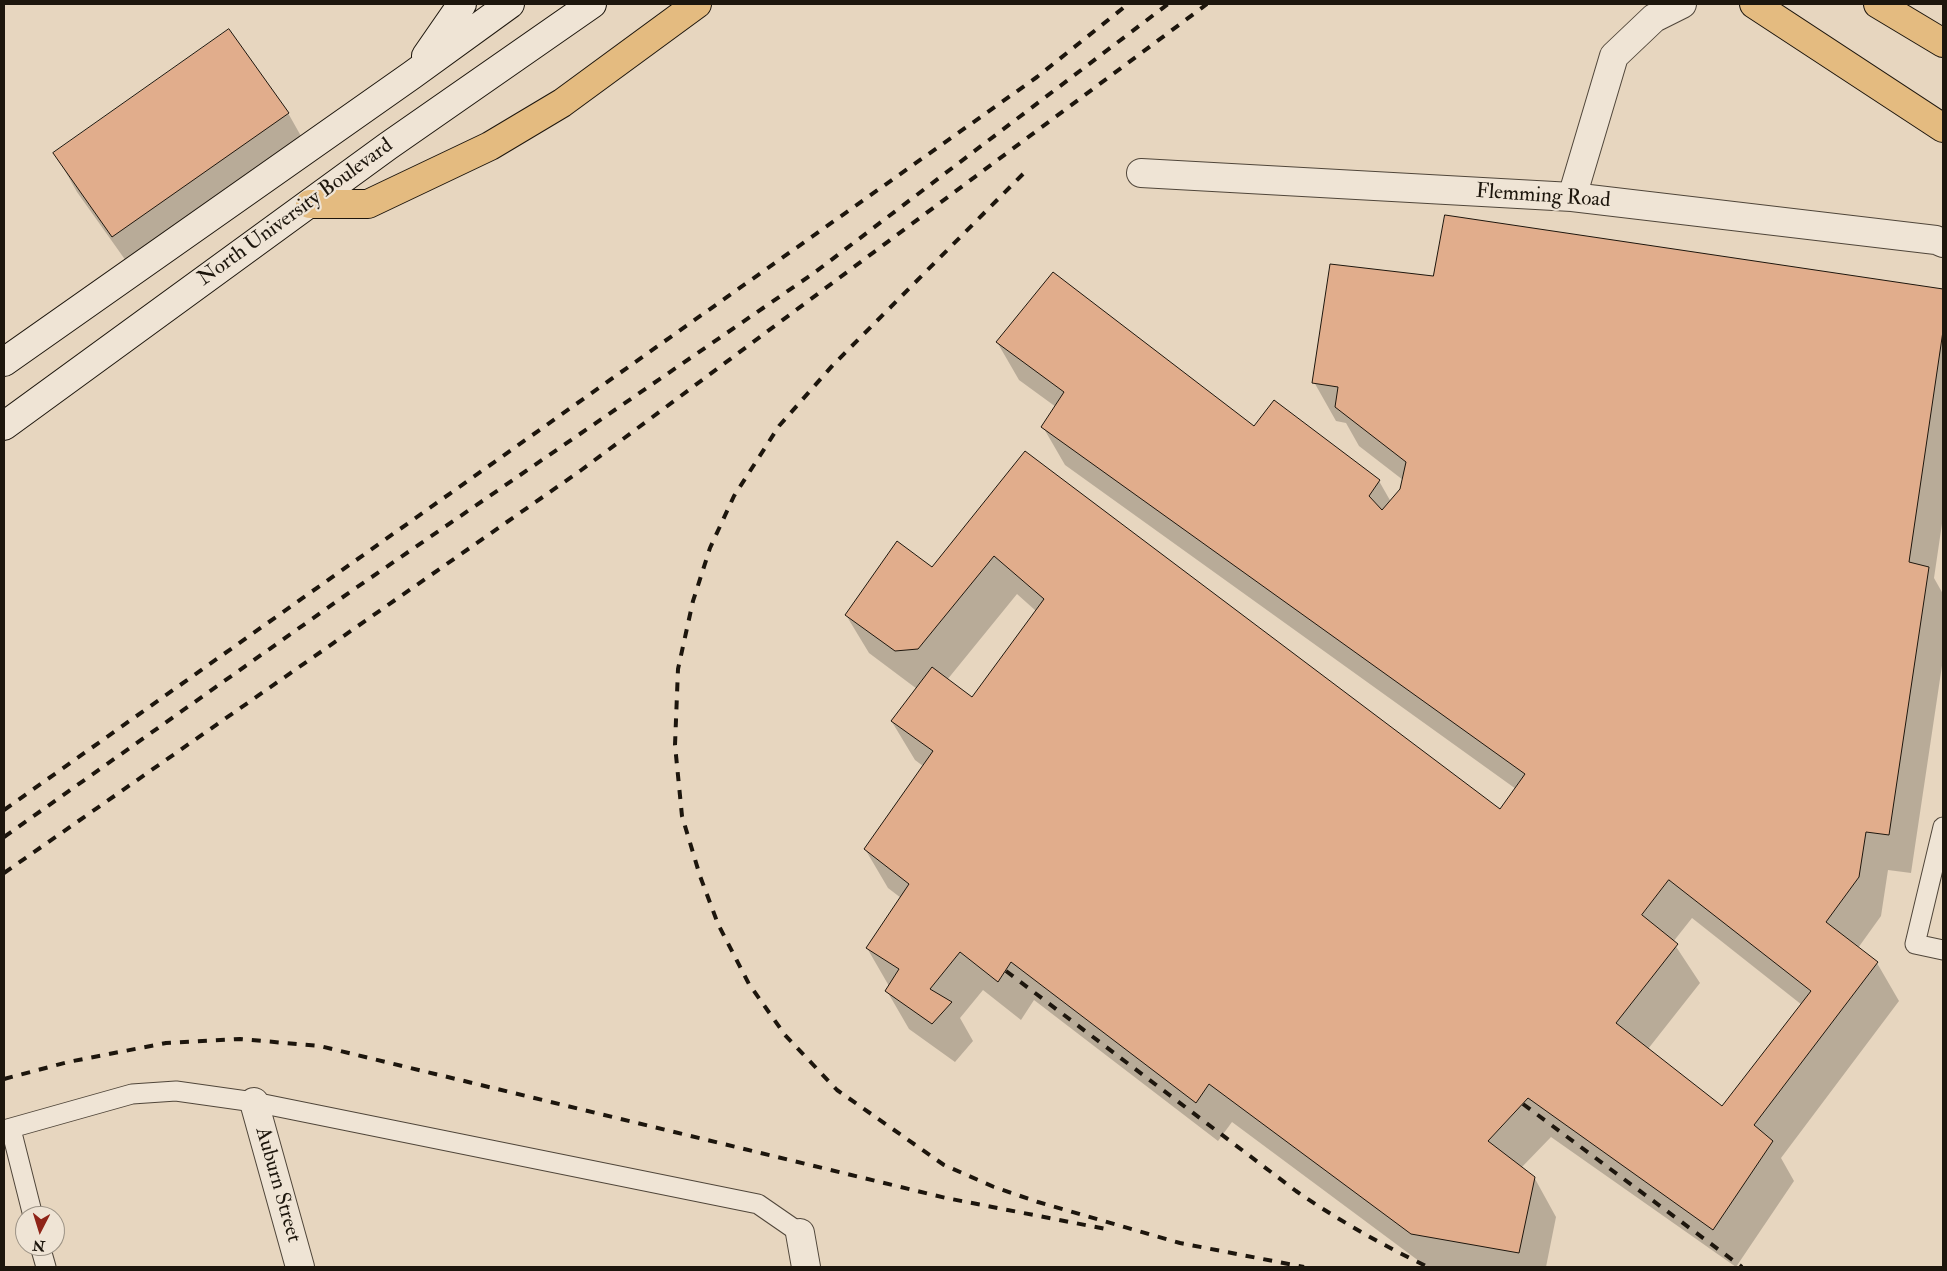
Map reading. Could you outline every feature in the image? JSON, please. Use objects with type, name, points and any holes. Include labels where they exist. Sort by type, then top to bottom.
[{"type":"main road","points":[[412,75],[462,4]]},
{"type":"main road","points":[[4,362],[510,4]]},
{"type":"main road","name":"North University Boulevard","points":[[4,426],[388,146],[592,4]]},
{"type":"main road","points":[[310,204],[368,204],[490,146],[562,103],[697,4]]},
{"type":"main road","points":[[1572,197],[1614,56],[1654,18],[1682,4]]},
{"type":"main road","points":[[1754,4],[1943,128]]},
{"type":"main road","points":[[1878,4],[1943,42]]},
{"type":"main road","name":"Flemming Road","points":[[1142,173],[1572,197],[1926,239],[1943,243]]},
{"type":"main road","name":"Auburn Street","points":[[254,1102],[300,1267]]},
{"type":"main road","points":[[800,1233],[806,1267]]},
{"type":"lane","points":[[1943,827],[1915,944],[1943,950]]},
{"type":"lane","points":[[30,1206],[7,1129],[132,1094],[176,1091],[254,1102],[758,1204],[800,1233]]},
{"type":"building","points":[[229,29],[289,113],[112,237],[53,153]]},
{"type":"building","points":[[1445,215],[1943,289],[1943,331],[1909,562],[1929,567],[1889,835],[1866,832],[1859,877],[1826,922],[1878,962],[1754,1125],[1773,1141],[1713,1230],[1528,1098],[1488,1141],[1535,1177],[1519,1253],[1411,1234],[1209,1084],[1196,1103],[1011,962],[998,982],[960,952],[930,989],[952,1002],[932,1024],[885,991],[899,969],[866,948],[909,884],[864,849],[933,751],[891,721],[932,667],[972,697],[1044,599],[994,556],[918,649],[895,651],[845,615],[897,541],[932,567],[1025,451],[1500,809],[1525,774],[1041,427],[1064,392],[996,342],[1053,272],[1254,426],[1274,400],[1380,480],[1369,496],[1382,510],[1400,489],[1406,462],[1335,407],[1338,387],[1312,383],[1330,264],[1433,276]],"holes":[[[1669,880],[1811,991],[1722,1106],[1616,1023],[1678,944],[1642,915]]]},
{"type":"railway","points":[[4,810],[1037,77],[1128,4]]},
{"type":"railway","points":[[4,837],[350,592],[814,273],[1168,4]]},
{"type":"railway","points":[[4,873],[580,471],[1207,4]]},
{"type":"railway","points":[[1023,174],[833,365],[779,426],[734,496],[710,548],[693,601],[678,669],[675,745],[682,816],[700,876],[718,924],[749,984],[785,1035],[837,1090],[944,1165],[994,1187],[1038,1202],[1180,1243],[1304,1267]]},
{"type":"railway","points":[[1006,971],[1296,1191],[1360,1232],[1428,1267]]},
{"type":"railway","points":[[4,1079],[68,1062],[166,1043],[240,1039],[320,1046],[946,1198],[1111,1230]]},
{"type":"railway","points":[[1523,1104],[1742,1267]]}]
